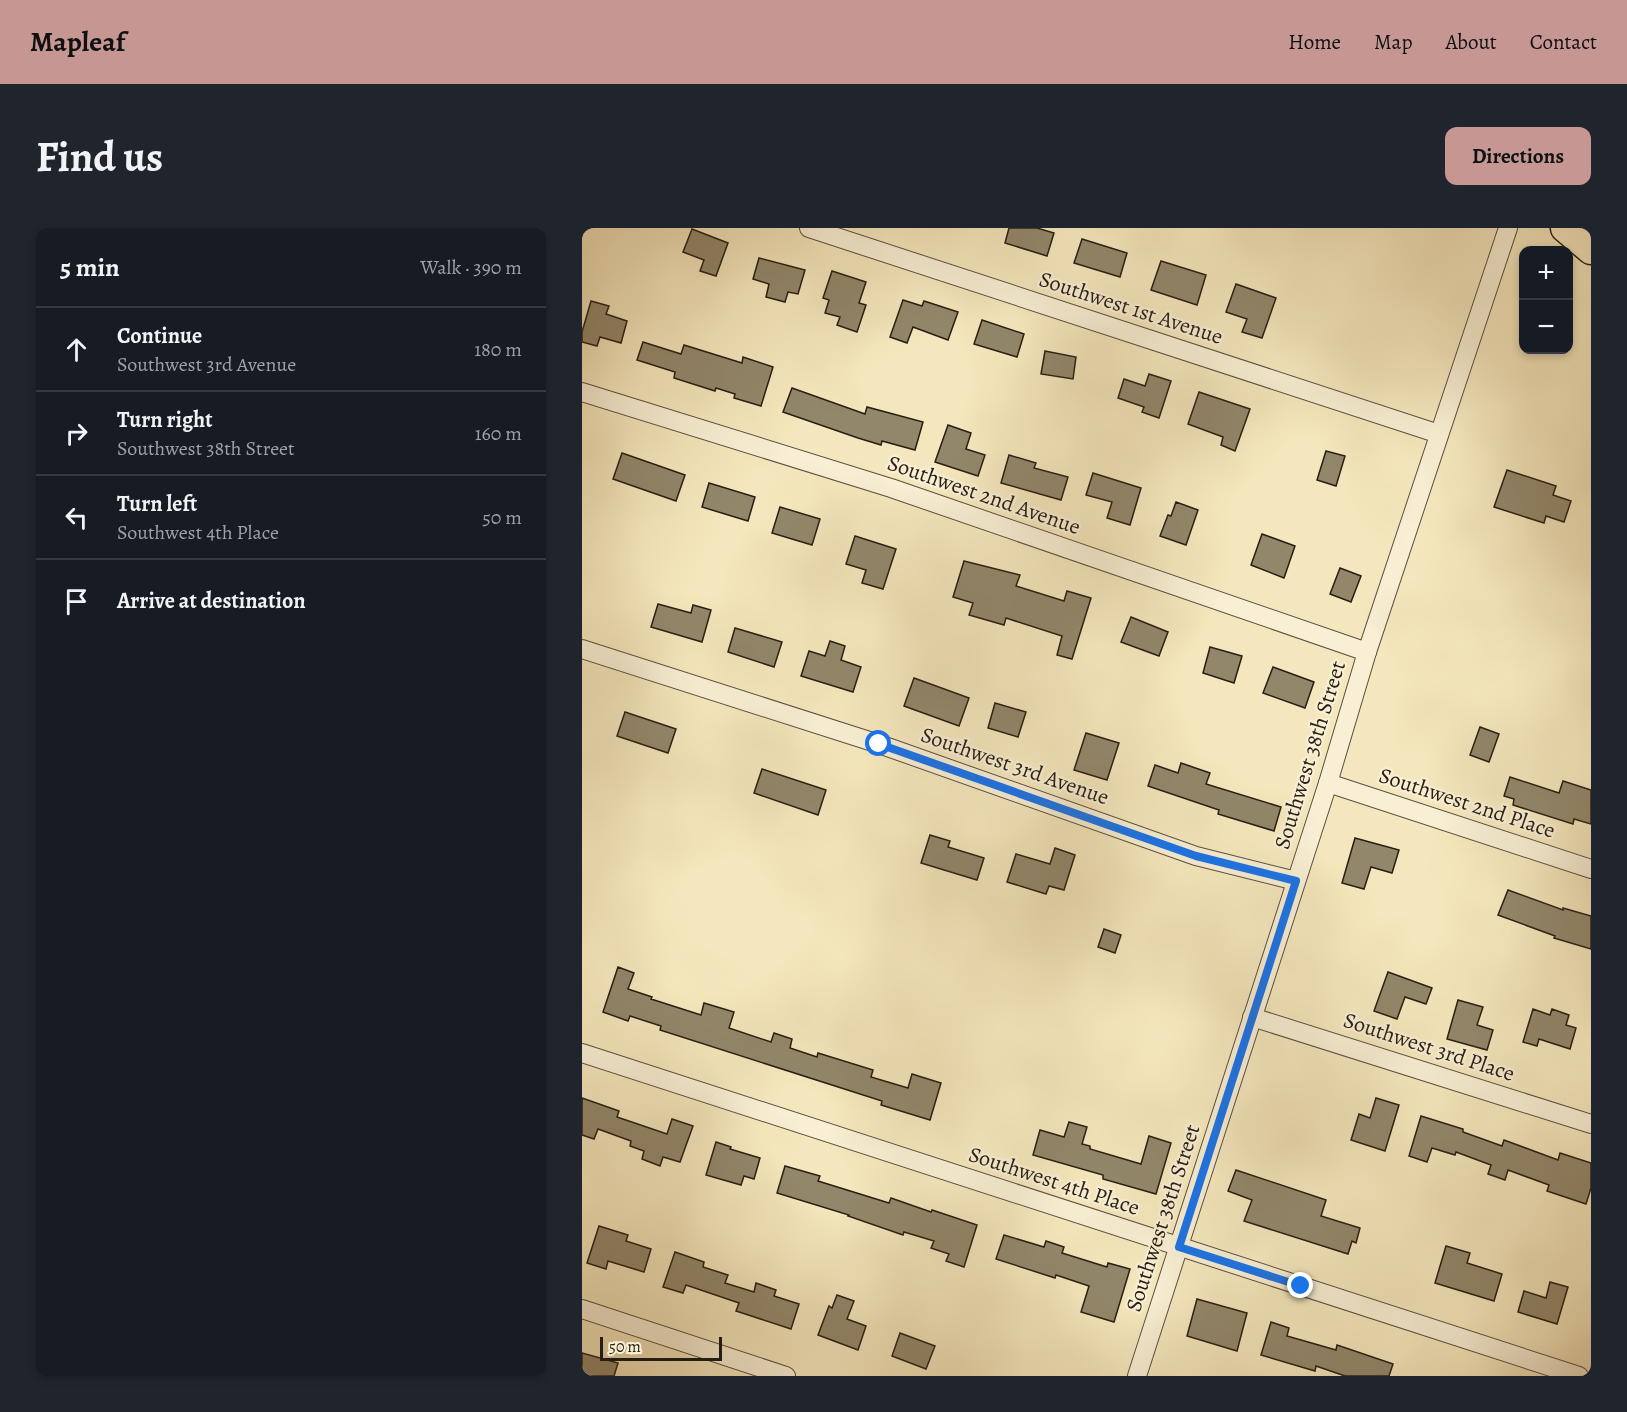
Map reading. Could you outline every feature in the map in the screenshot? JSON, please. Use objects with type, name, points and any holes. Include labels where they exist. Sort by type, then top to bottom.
[{"type":"main road","points":[[1565,228],[1591,250]]},
{"type":"street","name":"Southwest 1st Avenue","points":[[809,228],[1439,434]]},
{"type":"street","name":"Southwest 38th Street","points":[[1137,1376],[1328,783],[1367,652],[1508,228]]},
{"type":"street","name":"Southwest 2nd Avenue","points":[[582,392],[891,488],[1367,652]]},
{"type":"street","name":"Southwest 3rd Avenue","points":[[582,650],[879,744],[1196,856],[1296,881]]},
{"type":"street","name":"Southwest 2nd Place","points":[[1328,783],[1591,869]]},
{"type":"street","name":"Southwest 3rd Place","points":[[1252,1017],[1591,1124]]},
{"type":"street","name":"Southwest 4th Place","points":[[582,1053],[1579,1376]]},
{"type":"street","points":[[582,1310],[786,1376]]},
{"type":"building","points":[[1009,228],[1037,228],[1054,233],[1047,256],[1005,243]]},
{"type":"building","points":[[692,229],[728,243],[716,276],[700,271],[704,260],[683,252]]},
{"type":"building","points":[[1082,239],[1127,253],[1120,277],[1074,263]]},
{"type":"building","points":[[759,258],[805,270],[798,294],[788,292],[785,302],[766,297],[769,284],[753,279]]},
{"type":"building","points":[[1161,261],[1206,275],[1197,305],[1151,290]]},
{"type":"building","points":[[832,271],[866,282],[859,303],[866,305],[857,332],[837,325],[840,317],[825,313],[829,300],[823,298]]},
{"type":"building","points":[[1236,284],[1276,298],[1262,338],[1242,332],[1247,319],[1226,312]]},
{"type":"building","points":[[903,300],[922,306],[924,301],[958,312],[948,340],[913,327],[907,343],[890,337]]},
{"type":"building","points":[[591,301],[609,306],[606,314],[627,321],[621,343],[600,337],[597,346],[582,342],[582,332]]},
{"type":"building","points":[[982,320],[1024,334],[1017,357],[974,344]]},
{"type":"building","points":[[643,342],[681,354],[684,345],[742,363],[743,357],[773,367],[761,406],[734,398],[735,394],[716,388],[715,391],[674,378],[675,372],[637,360]]},
{"type":"building","points":[[1045,351],[1076,357],[1073,379],[1041,374]]},
{"type":"building","points":[[1149,374],[1171,381],[1159,418],[1142,412],[1144,407],[1118,398],[1124,379],[1145,386]]},
{"type":"building","points":[[792,388],[865,414],[867,407],[923,422],[915,450],[882,441],[881,445],[783,412]]},
{"type":"building","points":[[1199,392],[1250,409],[1235,451],[1221,445],[1223,437],[1188,424]]},
{"type":"building","points":[[948,425],[971,433],[966,449],[985,455],[978,476],[935,462]]},
{"type":"building","points":[[1326,451],[1345,456],[1336,486],[1317,480]]},
{"type":"building","points":[[622,453],[685,475],[676,501],[613,479]]},
{"type":"building","points":[[1009,455],[1036,463],[1034,468],[1068,477],[1061,500],[1001,483]]},
{"type":"building","points":[[1507,470],[1556,486],[1553,495],[1571,501],[1564,522],[1546,516],[1544,523],[1494,507]]},
{"type":"building","points":[[1093,473],[1141,488],[1130,525],[1107,518],[1112,502],[1086,495]]},
{"type":"building","points":[[709,483],[755,497],[748,521],[702,507]]},
{"type":"building","points":[[1176,502],[1198,510],[1186,545],[1160,536]]},
{"type":"building","points":[[780,507],[820,519],[812,545],[772,533]]},
{"type":"building","points":[[1262,534],[1295,546],[1284,578],[1251,565]]},
{"type":"building","points":[[855,536],[896,549],[883,589],[862,583],[866,570],[846,564]]},
{"type":"building","points":[[964,561],[1020,575],[1016,586],[1064,601],[1067,591],[1091,598],[1072,659],[1057,655],[1062,636],[1006,618],[1004,625],[969,615],[973,603],[953,597]]},
{"type":"building","points":[[1340,568],[1361,576],[1351,602],[1330,594]]},
{"type":"building","points":[[658,604],[691,613],[693,605],[711,610],[702,642],[651,627]]},
{"type":"building","points":[[1131,617],[1168,632],[1159,656],[1121,642]]},
{"type":"building","points":[[735,628],[782,642],[774,667],[728,652]]},
{"type":"building","points":[[830,641],[845,646],[841,660],[861,667],[853,692],[801,676],[809,651],[825,656]]},
{"type":"building","points":[[1210,647],[1242,656],[1234,683],[1203,673]]},
{"type":"building","points":[[1273,667],[1314,682],[1305,708],[1263,693]]},
{"type":"building","points":[[914,678],[969,698],[959,726],[904,706]]},
{"type":"building","points":[[995,703],[1026,712],[1018,737],[988,728]]},
{"type":"building","points":[[625,712],[676,729],[668,753],[617,736]]},
{"type":"building","points":[[1480,727],[1499,734],[1489,762],[1470,755]]},
{"type":"building","points":[[1086,733],[1119,743],[1107,780],[1074,770]]},
{"type":"building","points":[[1181,763],[1210,773],[1206,784],[1281,807],[1274,831],[1218,814],[1219,810],[1148,786],[1155,765],[1178,773]]},
{"type":"building","points":[[762,769],[826,790],[818,815],[754,793]]},
{"type":"building","points":[[1510,777],[1559,793],[1563,781],[1591,790],[1591,824],[1574,819],[1573,824],[1513,805],[1514,799],[1504,796]]},
{"type":"building","points":[[930,835],[950,841],[948,847],[984,858],[977,880],[921,863]]},
{"type":"building","points":[[1355,838],[1399,850],[1392,873],[1371,867],[1364,889],[1342,883]]},
{"type":"building","points":[[1055,848],[1075,855],[1064,890],[1049,886],[1046,894],[1007,882],[1016,854],[1050,864]]},
{"type":"building","points":[[1508,890],[1563,910],[1563,908],[1591,916],[1591,949],[1554,938],[1555,936],[1498,915]]},
{"type":"building","points":[[1104,929],[1121,935],[1115,953],[1098,947]]},
{"type":"building","points":[[618,967],[634,973],[628,989],[652,997],[651,999],[701,1015],[704,1003],[734,1012],[729,1028],[771,1042],[774,1033],[792,1039],[790,1048],[817,1057],[818,1053],[873,1070],[871,1077],[908,1088],[912,1074],[941,1083],[930,1120],[881,1105],[882,1101],[660,1030],[661,1026],[630,1016],[628,1021],[603,1012]]},
{"type":"building","points":[[1388,972],[1432,988],[1426,1004],[1405,997],[1397,1019],[1374,1011]]},
{"type":"building","points":[[1458,1000],[1483,1007],[1477,1025],[1493,1030],[1487,1050],[1447,1039]]},
{"type":"building","points":[[1533,1009],[1550,1015],[1552,1009],[1569,1015],[1566,1025],[1576,1028],[1570,1049],[1539,1039],[1537,1046],[1523,1042]]},
{"type":"building","points":[[582,1098],[619,1111],[617,1117],[667,1134],[672,1119],[693,1126],[680,1162],[663,1157],[660,1166],[642,1159],[644,1151],[630,1146],[631,1141],[598,1129],[594,1139],[582,1135]]},
{"type":"building","points":[[1376,1098],[1399,1105],[1385,1151],[1351,1140],[1359,1114],[1370,1118]]},
{"type":"building","points":[[1421,1116],[1463,1129],[1463,1132],[1502,1146],[1504,1140],[1558,1160],[1560,1153],[1591,1163],[1591,1188],[1586,1204],[1547,1191],[1549,1185],[1508,1170],[1505,1180],[1488,1174],[1491,1165],[1456,1152],[1455,1155],[1432,1148],[1427,1162],[1409,1156]]},
{"type":"building","points":[[1069,1122],[1087,1127],[1082,1144],[1090,1146],[1090,1149],[1141,1164],[1149,1136],[1171,1143],[1156,1194],[1103,1179],[1103,1175],[1033,1155],[1040,1130],[1064,1137]]},
{"type":"building","points":[[716,1142],[760,1158],[754,1179],[744,1176],[741,1185],[706,1175]]},
{"type":"building","points":[[785,1166],[820,1176],[818,1181],[889,1203],[891,1198],[977,1225],[964,1267],[946,1261],[949,1254],[931,1248],[934,1241],[904,1232],[903,1235],[849,1215],[777,1193]]},
{"type":"building","points":[[1236,1170],[1326,1200],[1321,1216],[1360,1228],[1356,1243],[1352,1241],[1348,1254],[1244,1221],[1252,1200],[1228,1191]]},
{"type":"building","points":[[599,1226],[628,1235],[626,1241],[651,1249],[644,1272],[608,1261],[606,1269],[587,1263]]},
{"type":"building","points":[[1004,1235],[1044,1247],[1046,1241],[1064,1247],[1062,1253],[1107,1267],[1108,1263],[1130,1269],[1114,1322],[1081,1312],[1089,1286],[996,1259]]},
{"type":"building","points":[[1446,1246],[1470,1253],[1467,1263],[1502,1274],[1494,1301],[1435,1283]]},
{"type":"building","points":[[675,1252],[704,1262],[703,1267],[728,1275],[725,1283],[754,1292],[756,1283],[776,1290],[774,1296],[799,1304],[791,1329],[736,1311],[739,1303],[686,1285],[683,1293],[663,1287]]},
{"type":"building","points":[[1550,1282],[1568,1287],[1557,1324],[1518,1312],[1524,1291],[1546,1298]]},
{"type":"building","points":[[837,1295],[854,1301],[847,1319],[866,1326],[858,1350],[818,1335],[829,1306],[832,1308]]},
{"type":"building","points":[[1197,1299],[1247,1313],[1237,1351],[1187,1336]]},
{"type":"building","points":[[1271,1322],[1289,1328],[1287,1336],[1336,1350],[1337,1345],[1393,1364],[1389,1376],[1345,1376],[1316,1366],[1315,1371],[1261,1355]]},
{"type":"building","points":[[900,1333],[935,1346],[926,1369],[892,1356]]},
{"type":"building","points":[[582,1353],[618,1363],[614,1376],[582,1376]]},
{"type":"route","points":[[879,744],[1196,856],[1296,881],[1179,1247],[1301,1286]]}]
